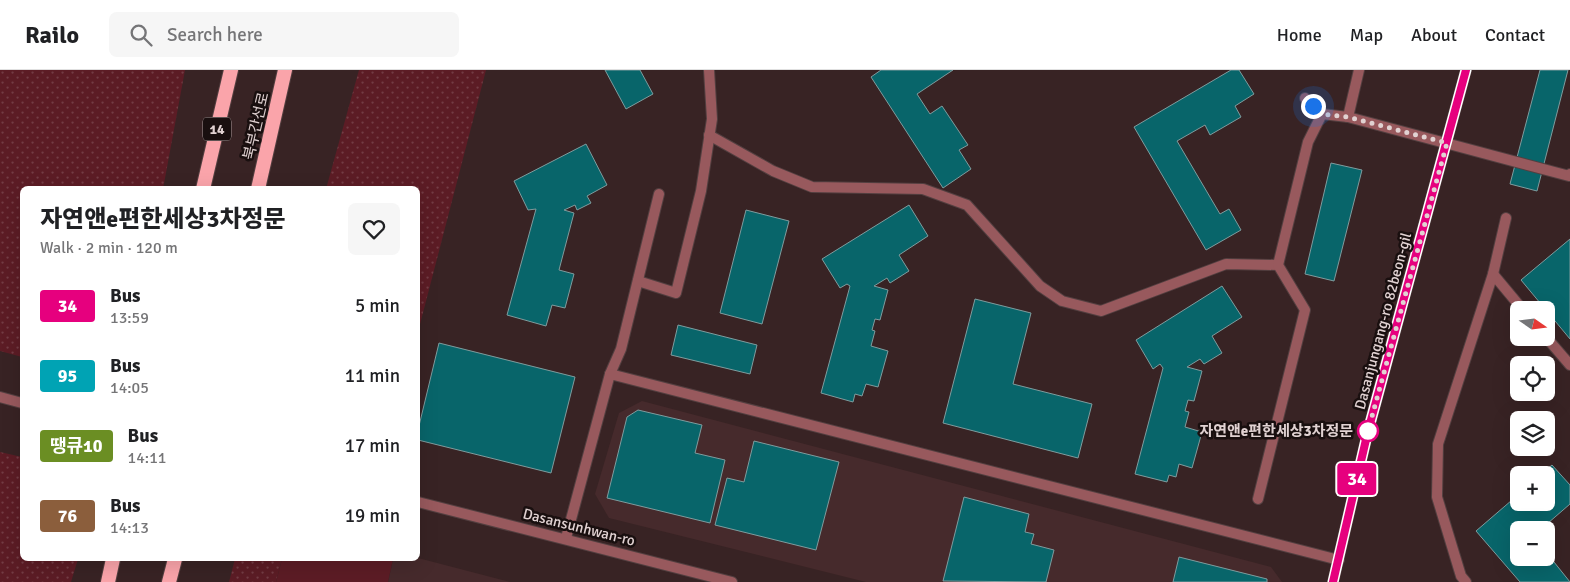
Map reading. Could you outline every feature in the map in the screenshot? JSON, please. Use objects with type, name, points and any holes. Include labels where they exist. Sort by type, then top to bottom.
[{"type":"highway","name":"14","points":[[204,186],[231,70]]},
{"type":"highway","name":"북부간선로","points":[[259,186],[285,70]]},
{"type":"highway","points":[[108,582],[113,561]]},
{"type":"highway","points":[[169,582],[174,561]]},
{"type":"street","points":[[638,282],[676,293],[701,192],[712,119],[709,70]]},
{"type":"street","points":[[1348,117],[1359,70]]},
{"type":"street","name":"Dasanjungang-ro 82beon-gil","points":[[1333,582],[1368,431],[1466,70]]},
{"type":"street","points":[[1305,98],[1322,114],[1348,117],[1569,176],[1570,174]]},
{"type":"street","points":[[1258,499],[1305,310],[1278,265],[1308,142],[1322,114]]},
{"type":"street","points":[[709,135],[773,171],[812,186],[923,189],[967,205],[1040,286],[1062,301],[1101,311],[1226,264],[1278,265]]},
{"type":"street","points":[[566,538],[610,374],[621,349],[659,194]]},
{"type":"street","points":[[1466,582],[1460,576],[1437,497],[1438,444],[1493,274],[1506,218]]},
{"type":"street","points":[[1493,274],[1516,301]]},
{"type":"street","points":[[1554,346],[1570,365]]},
{"type":"street","points":[[610,374],[1339,560]]},
{"type":"street","points":[[0,398],[20,403]]},
{"type":"street","name":"Dasansunhwan-ro","points":[[420,502],[566,538],[732,582]]},
{"type":"shaded area","points":[[0,70],[185,70],[164,186],[20,186],[20,356],[0,351]]},
{"type":"shaded area","points":[[359,70],[486,70],[420,324],[420,186],[327,186]]},
{"type":"shaded area","points":[[642,401],[1271,567],[1282,582],[866,582],[609,518],[595,494],[619,413]]},
{"type":"shaded area","points":[[0,452],[20,457],[20,561],[77,561],[71,582],[0,582]]},
{"type":"shaded area","points":[[420,559],[510,582],[388,582],[393,561],[420,561]]},
{"type":"shaded area","points":[[234,561],[281,561],[276,582],[229,582]]},
{"type":"shaded area","points":[[281,561],[393,561],[388,582],[276,582]]},
{"type":"building","points":[[605,70],[640,70],[653,94],[626,109]]},
{"type":"building","points":[[881,70],[953,70],[917,94],[930,114],[942,106],[968,145],[959,150],[971,169],[943,188],[871,77]]},
{"type":"building","points":[[1231,70],[1239,70],[1254,94],[1235,106],[1241,117],[1210,135],[1205,125],[1177,141],[1220,214],[1229,209],[1241,230],[1206,250],[1134,127]]},
{"type":"building","points":[[1540,70],[1568,70],[1537,191],[1510,184]]},
{"type":"building","points":[[586,144],[607,185],[587,196],[591,203],[577,210],[575,205],[564,210],[574,213],[559,270],[574,274],[565,308],[552,305],[546,326],[507,315],[536,209],[528,210],[514,181]]},
{"type":"building","points":[[1331,163],[1362,170],[1334,281],[1305,274]]},
{"type":"building","points":[[909,205],[928,236],[899,255],[909,271],[890,283],[887,278],[874,286],[888,290],[880,320],[875,319],[872,330],[875,331],[871,346],[888,351],[878,387],[866,384],[862,396],[855,394],[853,402],[821,393],[850,286],[847,284],[840,288],[822,259]]},
{"type":"building","points":[[746,210],[789,221],[762,324],[720,313]]},
{"type":"building","points":[[1570,239],[1570,339],[1555,321],[1555,301],[1538,301],[1521,280]]},
{"type":"building","points":[[1222,286],[1242,317],[1212,336],[1222,353],[1204,364],[1200,359],[1187,367],[1202,371],[1194,401],[1188,400],[1185,411],[1189,412],[1185,427],[1202,432],[1192,468],[1179,464],[1176,477],[1169,475],[1167,482],[1135,474],[1163,368],[1160,364],[1153,369],[1136,340]]},
{"type":"building","points":[[975,299],[1031,313],[1013,384],[1092,404],[1078,458],[943,423]]},
{"type":"building","points":[[678,325],[757,345],[750,374],[671,355]]},
{"type":"building","points":[[439,343],[575,377],[551,473],[420,440],[420,422]]},
{"type":"building","points":[[638,410],[702,425],[695,453],[725,460],[710,523],[607,498],[627,417]]},
{"type":"building","points":[[754,441],[839,462],[816,550],[715,525],[727,478],[744,482]]},
{"type":"building","points":[[1555,468],[1570,485],[1570,504],[1550,521],[1510,521],[1510,566],[1555,566],[1555,563],[1570,582],[1520,582],[1476,531],[1510,502],[1510,511],[1555,511]]},
{"type":"building","points":[[964,497],[1029,514],[1025,532],[1034,534],[1031,544],[1054,550],[1046,582],[943,581]]},
{"type":"building","points":[[1179,557],[1267,579],[1267,582],[1173,582]]},
{"type":"bus line","name":"34","points":[[1333,582],[1368,431],[1466,70]]},
{"type":"place","name":"자연앤e편한세상3차정문","points":[[1368,431]]},
{"type":"route","points":[[1313,106],[1322,114],[1348,117],[1447,143],[1368,431]]}]
